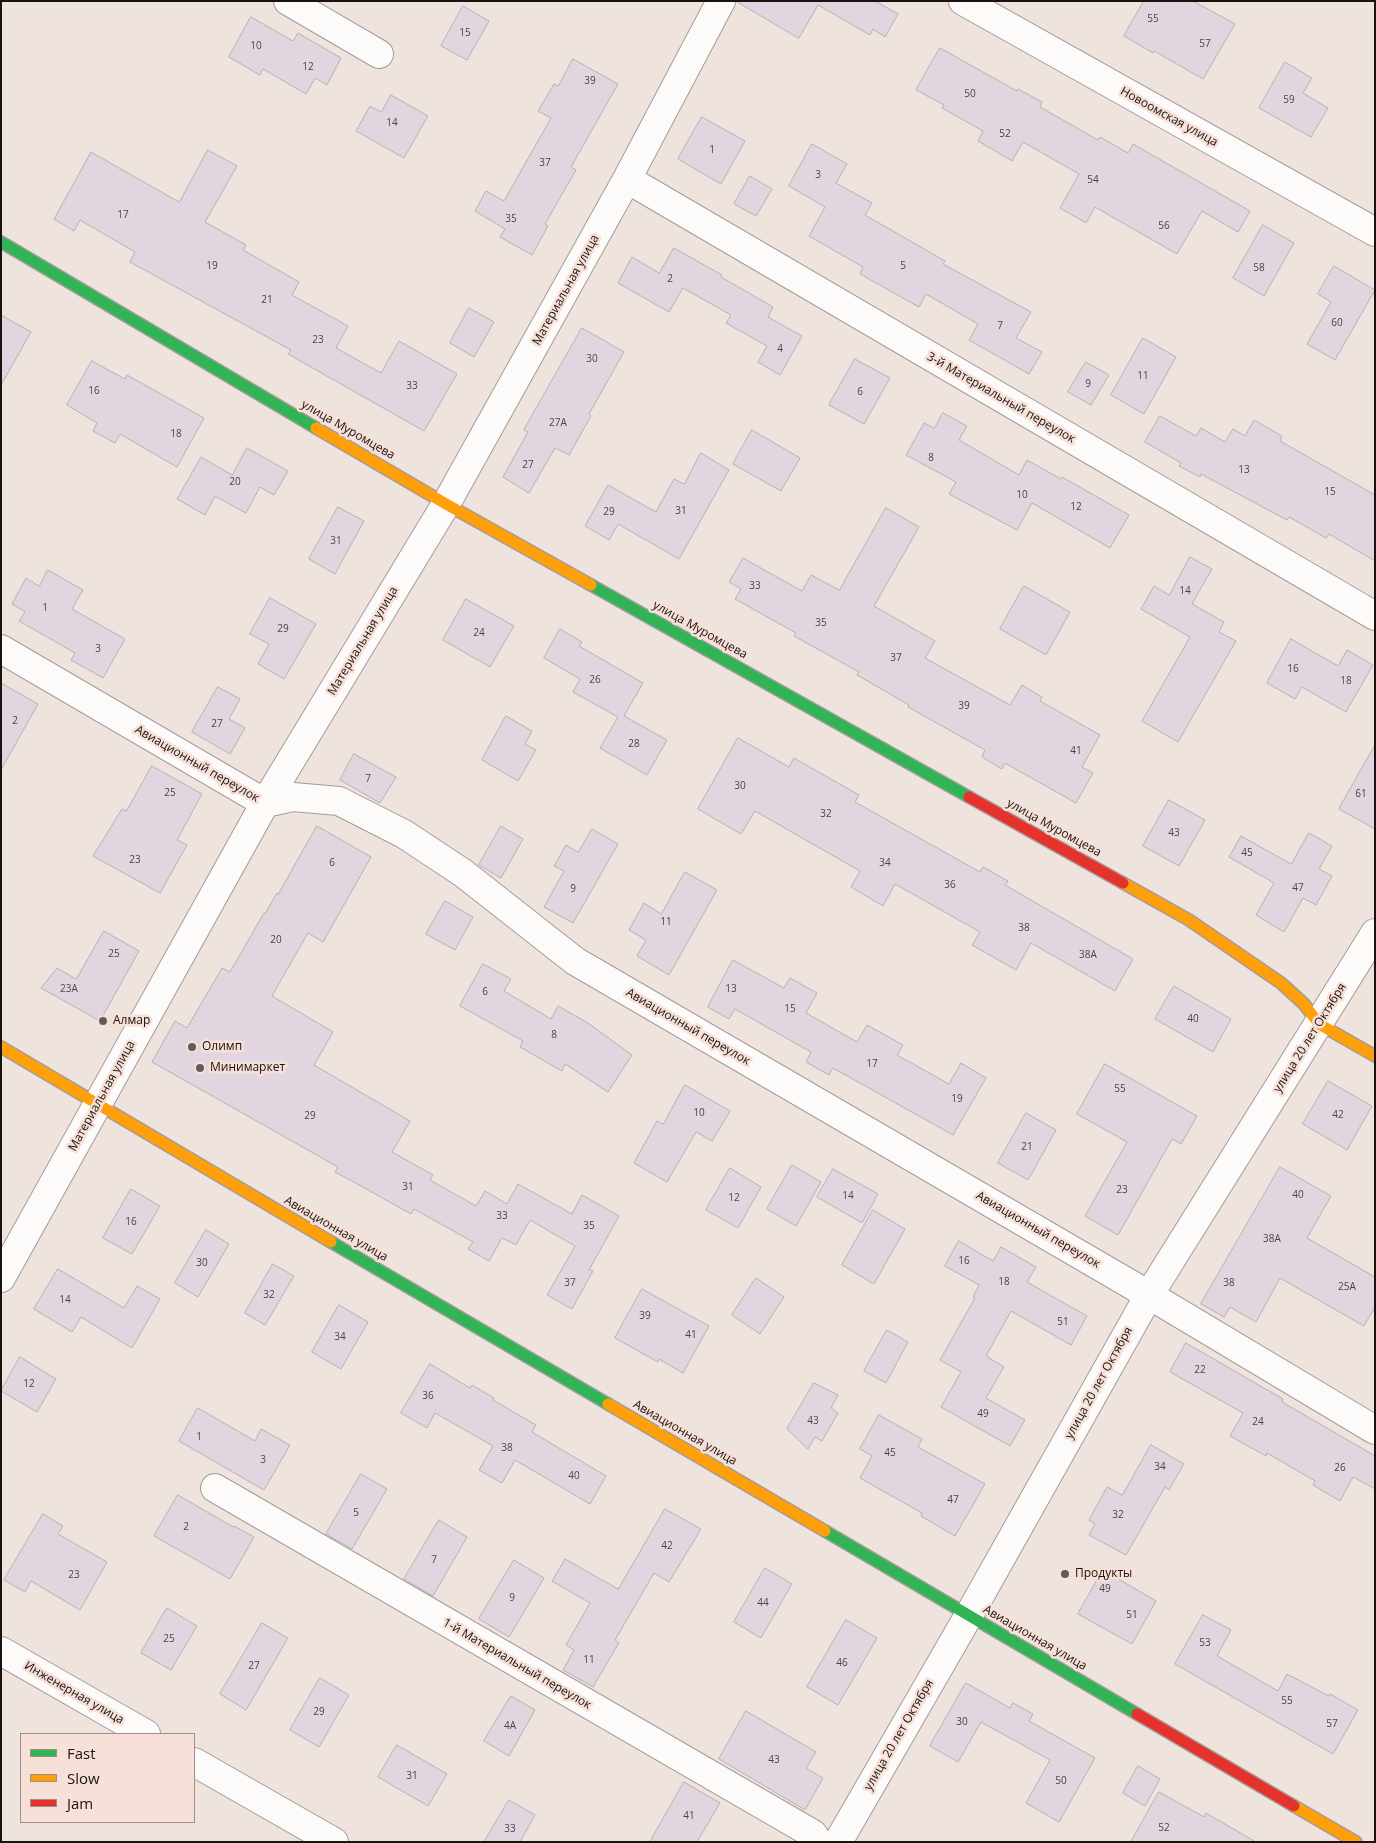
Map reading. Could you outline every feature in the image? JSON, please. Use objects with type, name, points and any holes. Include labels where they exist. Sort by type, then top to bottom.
[{"type":"street","points":[[288,1],[379,54]]},
{"type":"street","name":"Материальная улица","points":[[1,1278],[265,803],[446,504],[627,179],[721,1]]},
{"type":"street","name":"Новоомская улица","points":[[963,1],[1375,232]]},
{"type":"street","name":"3-й Материальный переулок","points":[[627,179],[1375,616]]},
{"type":"street","name":"улица Муромцева","points":[[1,242],[446,504],[1189,920],[1281,983],[1304,1004],[1319,1024],[1375,1056]]},
{"type":"street","name":"Авиационный переулок","points":[[1,649],[265,803],[294,797],[339,801],[404,834],[463,873],[575,961],[1149,1295],[1375,1430]]},
{"type":"street","name":"улица 20 лет Октября","points":[[838,1842],[969,1615],[1149,1295],[1375,933]]},
{"type":"street","name":"Авиационная улица","points":[[1,1047],[1356,1842]]},
{"type":"street","name":"1-й Материальный переулок","points":[[215,1488],[274,1524],[813,1834],[818,1842]]},
{"type":"street","name":"Инженерная улица","points":[[1,1651],[144,1733]]},
{"type":"street","points":[[195,1763],[334,1842]]},
{"type":"building","points":[[736,1],[875,1],[898,14],[885,37],[873,29],[870,35],[818,5],[799,38]]},
{"type":"building","points":[[1144,1],[1193,1],[1235,24],[1203,79],[1124,36]]},
{"type":"building","points":[[463,6],[489,21],[467,60],[441,46]]},
{"type":"building","points":[[251,17],[293,41],[298,33],[341,58],[327,85],[315,78],[306,94],[263,69],[260,75],[229,57]]},
{"type":"building","points":[[940,48],[1017,91],[1018,89],[1042,102],[1040,107],[1098,140],[1100,137],[1128,153],[1133,144],[1250,211],[1238,232],[1202,211],[1177,254],[1095,207],[1086,223],[1060,208],[1079,174],[1023,142],[1012,161],[978,141],[983,131],[942,108],[944,105],[916,90]]},
{"type":"building","points":[[573,59],[618,84],[571,167],[576,170],[545,224],[548,226],[532,255],[500,237],[505,229],[475,211],[486,191],[504,201],[551,118],[538,111],[554,84],[558,86]]},
{"type":"building","points":[[1285,62],[1312,78],[1303,93],[1328,108],[1311,137],[1259,108]]},
{"type":"building","points":[[391,95],[428,116],[404,158],[356,131],[370,106],[381,112]]},
{"type":"building","points":[[702,117],[745,141],[721,184],[678,159]]},
{"type":"building","points":[[812,144],[847,164],[836,183],[872,203],[865,215],[945,261],[943,264],[1031,312],[1016,338],[1042,352],[1029,374],[969,340],[978,324],[926,294],[919,307],[860,274],[863,267],[809,236],[825,207],[789,186]]},
{"type":"building","points":[[208,150],[237,166],[205,222],[246,245],[243,250],[299,282],[292,295],[348,326],[336,348],[381,373],[399,341],[457,374],[424,431],[288,354],[291,350],[130,262],[135,252],[80,220],[74,231],[54,219],[91,152],[179,202]]},
{"type":"building","points":[[750,176],[772,189],[756,216],[734,204]]},
{"type":"building","points":[[1263,225],[1294,243],[1264,296],[1233,278]]},
{"type":"building","points":[[674,248],[773,307],[768,317],[802,336],[780,375],[758,362],[767,346],[726,323],[731,315],[683,288],[669,312],[618,283],[632,257],[659,273]]},
{"type":"building","points":[[1334,266],[1375,290],[1335,360],[1307,344],[1331,302],[1318,294]]},
{"type":"building","points":[[469,308],[494,322],[474,357],[450,343]]},
{"type":"building","points":[[1,315],[31,332],[1,385]]},
{"type":"building","points":[[582,328],[624,352],[589,414],[591,416],[569,455],[555,448],[529,493],[503,477],[528,432],[524,430]]},
{"type":"building","points":[[1143,338],[1176,357],[1144,414],[1111,395]]},
{"type":"building","points":[[855,359],[890,378],[864,424],[829,405]]},
{"type":"building","points":[[92,361],[125,379],[127,375],[204,418],[177,467],[120,434],[115,443],[93,431],[97,423],[67,405]]},
{"type":"building","points":[[1086,362],[1109,375],[1091,405],[1068,392]]},
{"type":"building","points":[[943,413],[967,426],[959,440],[1019,475],[1027,460],[1061,479],[1062,477],[1129,515],[1110,548],[1032,503],[1017,530],[949,494],[956,482],[906,455],[924,423],[934,428]]},
{"type":"building","points":[[1160,416],[1196,436],[1201,428],[1225,442],[1233,429],[1245,436],[1254,420],[1282,436],[1280,441],[1375,495],[1375,561],[1329,534],[1326,538],[1289,517],[1287,520],[1201,474],[1200,477],[1179,466],[1181,463],[1145,442]]},
{"type":"building","points":[[752,430],[800,458],[781,491],[733,464]]},
{"type":"building","points":[[247,448],[288,471],[274,495],[260,487],[246,513],[215,496],[205,515],[177,499],[201,457],[232,475]]},
{"type":"building","points":[[701,453],[729,470],[679,559],[618,524],[609,540],[585,526],[608,485],[656,512],[674,479],[684,484]]},
{"type":"building","points":[[338,507],[364,521],[335,574],[309,559]]},
{"type":"building","points":[[886,508],[919,527],[874,606],[935,641],[925,658],[1010,705],[1022,685],[1042,697],[1040,701],[1100,735],[1082,767],[1093,773],[1076,803],[1005,763],[1002,769],[982,757],[985,750],[908,707],[909,705],[857,675],[859,672],[794,636],[796,633],[735,599],[741,589],[729,582],[743,558],[802,591],[811,575],[839,590]]},
{"type":"building","points":[[1190,557],[1212,569],[1192,604],[1224,622],[1219,632],[1236,641],[1178,742],[1142,721],[1190,637],[1141,609],[1154,586],[1169,595]]},
{"type":"building","points":[[48,570],[83,590],[72,609],[125,639],[103,678],[71,660],[75,653],[19,621],[25,612],[12,604],[26,578],[39,586]]},
{"type":"building","points":[[1024,586],[1070,612],[1046,655],[1000,629]]},
{"type":"building","points":[[270,598],[316,624],[284,679],[258,664],[269,644],[250,634]]},
{"type":"building","points":[[466,599],[514,626],[490,667],[443,640]]},
{"type":"building","points":[[560,629],[582,642],[579,646],[643,683],[624,716],[667,740],[647,775],[600,748],[618,717],[573,692],[580,679],[544,658]]},
{"type":"building","points":[[1291,639],[1338,666],[1347,650],[1373,665],[1346,712],[1302,687],[1295,699],[1267,683]]},
{"type":"building","points":[[1,683],[38,704],[1,770]]},
{"type":"building","points":[[218,687],[240,699],[229,719],[245,728],[230,754],[192,732]]},
{"type":"building","points":[[506,716],[532,731],[525,744],[536,750],[518,781],[482,760]]},
{"type":"building","points":[[738,738],[789,767],[794,758],[859,795],[855,802],[980,872],[983,867],[1008,881],[1005,885],[1133,959],[1115,991],[1031,943],[1016,970],[972,945],[980,932],[895,884],[883,906],[851,887],[860,871],[755,811],[741,834],[698,809]]},
{"type":"building","points":[[1375,745],[1375,829],[1339,809]]},
{"type":"building","points":[[354,754],[396,777],[380,803],[340,780]]},
{"type":"building","points":[[152,766],[202,794],[177,840],[187,845],[160,893],[93,856],[122,809],[126,811]]},
{"type":"building","points":[[1169,800],[1205,820],[1179,866],[1143,846]]},
{"type":"building","points":[[317,826],[371,857],[323,942],[308,933],[272,996],[333,1032],[314,1065],[410,1121],[392,1152],[433,1175],[430,1180],[476,1206],[485,1191],[507,1204],[518,1184],[572,1214],[582,1195],[619,1216],[589,1270],[593,1271],[572,1309],[547,1295],[575,1246],[530,1220],[516,1245],[502,1238],[489,1261],[468,1249],[473,1242],[414,1209],[411,1214],[335,1172],[338,1167],[152,1062],[175,1021],[187,1028],[222,968],[230,972]]},
{"type":"building","points":[[501,826],[523,839],[501,878],[479,865]]},
{"type":"building","points":[[592,829],[618,844],[573,923],[544,907],[564,871],[554,866],[566,845],[578,852]]},
{"type":"building","points":[[1309,833],[1332,846],[1319,869],[1332,876],[1316,905],[1303,898],[1284,932],[1256,915],[1274,883],[1229,857],[1241,836],[1291,864]]},
{"type":"building","points":[[685,872],[717,890],[669,975],[637,956],[646,940],[629,930],[644,903],[661,914]]},
{"type":"building","points":[[445,901],[473,917],[455,950],[426,934]]},
{"type":"building","points":[[104,931],[139,951],[100,1021],[41,988],[57,968],[76,979]]},
{"type":"building","points":[[733,960],[784,988],[790,978],[817,993],[806,1013],[857,1042],[867,1025],[903,1045],[897,1055],[949,1084],[961,1063],[986,1078],[953,1135],[833,1068],[829,1075],[806,1062],[811,1052],[735,1009],[729,1019],[708,1007]]},
{"type":"building","points":[[483,964],[511,979],[504,991],[551,1019],[558,1006],[588,1023],[632,1055],[608,1092],[565,1064],[562,1071],[520,1047],[523,1041],[460,1006]]},
{"type":"building","points":[[1174,986],[1231,1019],[1213,1052],[1155,1019]]},
{"type":"building","points":[[1105,1064],[1197,1116],[1181,1144],[1172,1139],[1118,1235],[1085,1216],[1127,1142],[1077,1114]]},
{"type":"building","points":[[1328,1081],[1372,1106],[1347,1150],[1303,1124]]},
{"type":"building","points":[[685,1085],[730,1111],[712,1141],[696,1132],[667,1182],[634,1163],[657,1121],[663,1124]]},
{"type":"building","points":[[1026,1113],[1056,1130],[1028,1180],[998,1163]]},
{"type":"building","points":[[792,1165],[821,1182],[796,1226],[767,1209]]},
{"type":"building","points":[[1280,1167],[1331,1196],[1307,1238],[1375,1277],[1375,1307],[1364,1326],[1280,1278],[1256,1322],[1230,1307],[1224,1317],[1201,1304]]},
{"type":"building","points":[[730,1168],[761,1187],[738,1228],[706,1210]]},
{"type":"building","points":[[833,1169],[878,1194],[862,1223],[817,1197]]},
{"type":"building","points":[[131,1189],[160,1206],[132,1254],[103,1238]]},
{"type":"building","points":[[873,1210],[905,1229],[874,1284],[842,1265]]},
{"type":"building","points":[[206,1230],[229,1244],[198,1297],[175,1283]]},
{"type":"building","points":[[959,1241],[993,1261],[1001,1247],[1036,1267],[1027,1282],[1087,1316],[1071,1345],[1011,1311],[986,1356],[1004,1367],[986,1398],[1025,1420],[1010,1446],[941,1407],[961,1372],[940,1360],[975,1298],[973,1297],[979,1285],[945,1266]]},
{"type":"building","points":[[273,1264],[294,1276],[265,1325],[245,1313]]},
{"type":"building","points":[[58,1269],[124,1308],[137,1286],[160,1299],[132,1348],[81,1317],[72,1332],[34,1309]]},
{"type":"building","points":[[756,1278],[784,1297],[760,1334],[732,1315]]},
{"type":"building","points":[[642,1289],[709,1326],[683,1373],[659,1359],[658,1362],[615,1338]]},
{"type":"building","points":[[339,1305],[368,1322],[341,1369],[312,1352]]},
{"type":"building","points":[[887,1330],[908,1342],[886,1383],[864,1371]]},
{"type":"building","points":[[1186,1343],[1283,1399],[1282,1402],[1375,1456],[1375,1489],[1353,1477],[1340,1501],[1313,1485],[1315,1481],[1267,1453],[1266,1456],[1230,1436],[1243,1413],[1170,1372]]},
{"type":"building","points":[[20,1357],[56,1379],[37,1412],[1,1391]]},
{"type":"building","points":[[430,1364],[470,1388],[472,1385],[494,1398],[493,1400],[536,1425],[532,1432],[606,1476],[590,1504],[515,1460],[502,1483],[479,1470],[493,1446],[435,1413],[427,1428],[401,1413]]},
{"type":"building","points":[[814,1383],[838,1395],[831,1408],[838,1413],[822,1441],[815,1437],[808,1449],[787,1429]]},
{"type":"building","points":[[198,1408],[255,1441],[261,1429],[290,1445],[264,1490],[179,1441]]},
{"type":"building","points":[[879,1415],[922,1439],[918,1447],[985,1484],[955,1536],[921,1516],[922,1513],[860,1478],[872,1456],[860,1449]]},
{"type":"building","points":[[1151,1445],[1184,1464],[1169,1490],[1165,1487],[1126,1555],[1089,1535],[1095,1524],[1089,1520],[1107,1487],[1122,1495]]},
{"type":"building","points":[[361,1474],[387,1489],[352,1549],[326,1534]]},
{"type":"building","points":[[178,1495],[254,1537],[230,1579],[154,1536]]},
{"type":"building","points":[[665,1509],[701,1529],[669,1582],[654,1573],[615,1640],[619,1643],[593,1687],[563,1670],[574,1650],[566,1645],[590,1603],[552,1581],[565,1559],[618,1589]]},
{"type":"building","points":[[43,1514],[63,1526],[58,1534],[107,1562],[80,1610],[31,1581],[25,1592],[4,1580]]},
{"type":"building","points":[[439,1520],[467,1537],[433,1596],[404,1579]]},
{"type":"building","points":[[514,1560],[544,1578],[509,1637],[479,1619]]},
{"type":"building","points":[[765,1568],[792,1584],[761,1638],[734,1622]]},
{"type":"building","points":[[1103,1570],[1156,1601],[1132,1644],[1078,1614]]},
{"type":"building","points":[[167,1608],[197,1626],[171,1670],[141,1653]]},
{"type":"building","points":[[1203,1615],[1231,1630],[1217,1656],[1278,1691],[1287,1674],[1329,1696],[1330,1694],[1358,1710],[1333,1754],[1175,1664]]},
{"type":"building","points":[[846,1620],[877,1638],[838,1705],[807,1687]]},
{"type":"building","points":[[262,1623],[288,1638],[246,1710],[220,1694]]},
{"type":"building","points":[[320,1678],[349,1695],[319,1747],[290,1730]]},
{"type":"building","points":[[966,1683],[1010,1708],[1013,1703],[1033,1714],[1029,1721],[1095,1758],[1059,1822],[1026,1803],[1050,1760],[981,1722],[958,1762],[930,1746]]},
{"type":"building","points":[[511,1696],[535,1710],[509,1756],[484,1741]]},
{"type":"building","points":[[746,1711],[816,1752],[806,1768],[823,1778],[805,1810],[719,1759]]},
{"type":"building","points":[[397,1745],[447,1774],[428,1806],[378,1777]]},
{"type":"building","points":[[1138,1766],[1160,1779],[1145,1806],[1123,1793]]},
{"type":"building","points":[[684,1782],[720,1803],[697,1842],[650,1842]]},
{"type":"building","points":[[1159,1792],[1204,1817],[1206,1813],[1256,1842],[1131,1842]]},
{"type":"building","points":[[509,1800],[535,1815],[520,1842],[484,1842]]},
{"type":"traffic: fast","points":[[1,242],[316,428]]},
{"type":"traffic: fast","points":[[591,585],[969,797]]},
{"type":"traffic: fast","points":[[331,1242],[608,1404]]},
{"type":"traffic: fast","points":[[825,1531],[1137,1714]]},
{"type":"traffic: slow","points":[[316,428],[446,504],[591,585]]},
{"type":"traffic: slow","points":[[1123,883],[1189,920],[1281,983],[1304,1004],[1319,1024],[1375,1056]]},
{"type":"traffic: slow","points":[[1,1047],[331,1242]]},
{"type":"traffic: slow","points":[[608,1404],[825,1531]]},
{"type":"traffic: slow","points":[[1294,1806],[1356,1842]]},
{"type":"traffic: jam","points":[[969,797],[1123,883]]},
{"type":"traffic: jam","points":[[1137,1714],[1294,1806]]},
{"type":"place","name":"Алмар","points":[[103,1021]]},
{"type":"place","name":"Олимп","points":[[192,1047]]},
{"type":"place","name":"Минимаркет","points":[[200,1068]]},
{"type":"place","name":"Продукты","points":[[1065,1574]]}]
